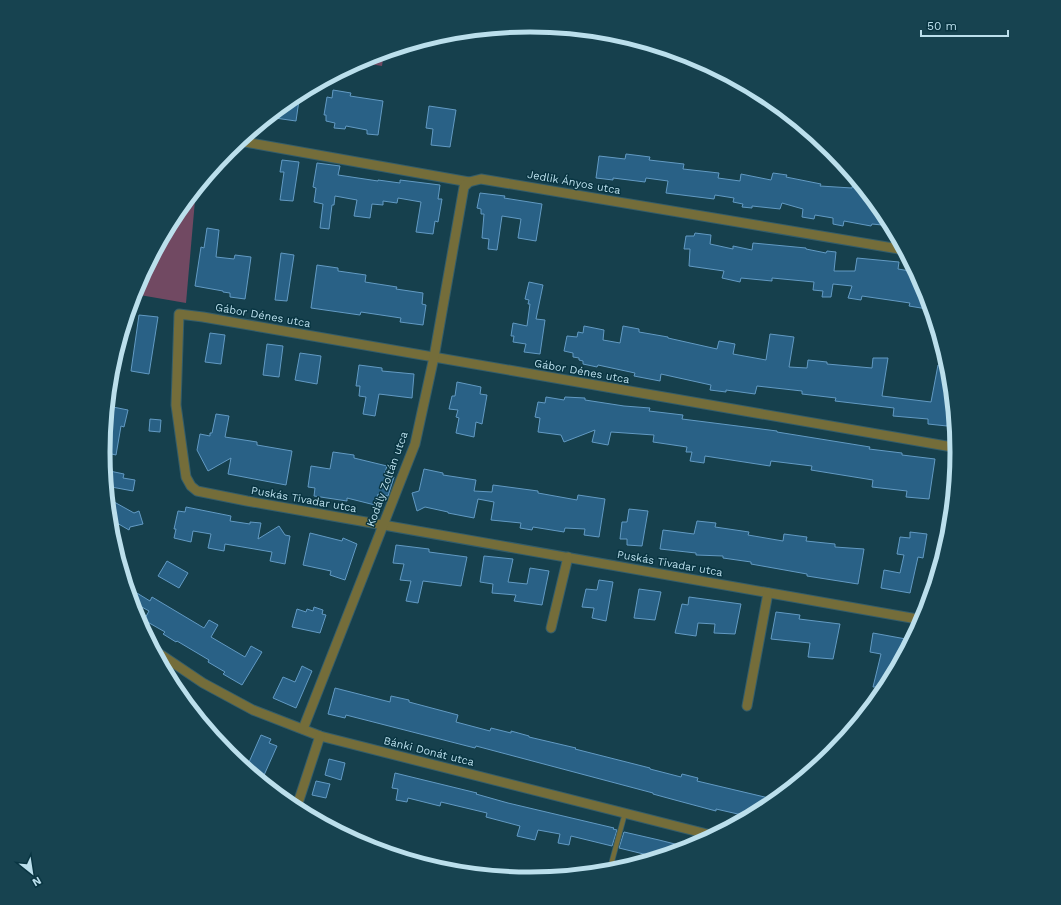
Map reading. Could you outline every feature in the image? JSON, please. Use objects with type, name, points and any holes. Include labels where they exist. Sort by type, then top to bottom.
[{"type":"street","name":"Jedlik Ányos utca","points":[[246,142],[469,182],[481,179],[899,249]]},
{"type":"street","name":"Kodály Zoltán utca","points":[[302,729],[415,444],[434,357],[464,186],[469,182]]},
{"type":"street","name":"Gábor Dénes utca","points":[[176,405],[179,314],[951,447]]},
{"type":"street","name":"Puskás Tivadar utca","points":[[176,405],[186,477],[191,486],[197,491],[916,619]]},
{"type":"street","points":[[551,628],[568,557]]},
{"type":"street","points":[[747,706],[768,592]]},
{"type":"street","name":"Bánki Donát utca","points":[[162,655],[203,683],[253,710],[320,736],[707,834]]},
{"type":"street","points":[[298,803],[320,736]]},
{"type":"lane","points":[[611,865],[625,813]]},
{"type":"shaded area","points":[[383,59],[382,66],[370,64]]},
{"type":"shaded area","points":[[195,200],[186,303],[141,295],[166,242]]},
{"type":"building","points":[[333,90],[351,93],[350,96],[383,101],[378,135],[367,134],[367,130],[346,126],[345,129],[334,128],[335,123],[326,121],[326,115],[324,115],[327,97],[332,98]]},
{"type":"building","points":[[299,102],[296,121],[276,118]]},
{"type":"building","points":[[429,106],[456,110],[450,147],[431,145],[433,129],[426,128]]},
{"type":"building","points":[[626,154],[650,157],[649,160],[684,164],[683,169],[719,173],[718,178],[740,181],[741,174],[771,180],[773,173],[821,184],[820,186],[852,188],[853,183],[884,225],[872,224],[871,226],[844,221],[843,226],[833,224],[833,218],[815,215],[814,219],[802,217],[803,209],[782,203],[780,209],[752,206],[752,208],[742,207],[743,204],[733,202],[734,198],[715,195],[714,199],[666,193],[668,181],[646,178],[645,182],[613,178],[613,180],[596,178],[599,156],[625,159]]},
{"type":"building","points":[[282,160],[299,162],[293,201],[280,200],[284,172],[280,172]]},
{"type":"building","points":[[317,163],[340,166],[338,175],[378,181],[400,183],[400,180],[440,185],[438,199],[442,199],[438,222],[435,221],[433,234],[416,232],[421,202],[398,198],[397,203],[383,201],[383,205],[372,204],[370,218],[354,216],[357,200],[335,196],[334,205],[332,205],[329,229],[320,228],[323,204],[314,202],[316,188],[313,187]]},
{"type":"building","points":[[480,193],[505,196],[504,198],[542,204],[536,241],[518,238],[521,219],[502,216],[497,250],[488,249],[489,239],[482,238],[484,214],[481,214],[481,209],[477,208]]},
{"type":"building","points":[[207,228],[219,230],[216,257],[234,259],[235,255],[251,257],[245,299],[230,297],[230,293],[223,291],[195,286],[201,247],[204,248]]},
{"type":"building","points":[[695,233],[711,235],[710,244],[733,249],[733,246],[752,250],[753,243],[806,248],[826,253],[827,251],[836,252],[834,271],[855,271],[857,258],[899,262],[898,269],[910,271],[926,309],[909,306],[910,303],[862,296],[861,300],[848,298],[852,286],[833,284],[831,297],[822,297],[823,291],[813,290],[814,282],[772,278],[772,281],[741,278],[740,282],[722,278],[724,271],[689,266],[690,249],[684,249],[686,236],[694,236]]},
{"type":"building","points":[[281,253],[294,255],[287,301],[275,300]]},
{"type":"building","points":[[317,265],[338,268],[338,271],[366,275],[365,282],[423,293],[422,304],[426,305],[423,325],[400,322],[401,318],[361,312],[360,315],[311,308]]},
{"type":"building","points":[[529,282],[543,285],[536,319],[545,320],[540,354],[524,352],[526,344],[513,342],[514,336],[511,336],[513,323],[527,326],[530,304],[528,304],[529,300],[525,299]]},
{"type":"building","points":[[139,315],[158,317],[149,374],[131,371]]},
{"type":"building","points":[[584,326],[604,330],[603,340],[620,343],[623,326],[639,329],[639,332],[668,337],[717,349],[719,341],[735,344],[733,354],[766,360],[770,334],[794,337],[789,367],[807,368],[808,360],[827,362],[827,364],[872,368],[873,358],[888,358],[882,396],[931,402],[938,365],[942,365],[949,415],[947,426],[928,424],[928,419],[893,416],[894,408],[835,401],[836,398],[802,394],[802,391],[757,386],[755,394],[726,390],[726,392],[710,390],[711,385],[661,374],[660,381],[634,376],[635,373],[598,365],[597,367],[583,364],[583,361],[579,360],[579,358],[573,357],[573,353],[564,351],[567,336],[577,337],[578,332],[583,333]]},
{"type":"building","points":[[210,333],[225,335],[221,364],[205,362]]},
{"type":"building","points":[[267,344],[283,346],[279,377],[263,375]]},
{"type":"building","points":[[300,353],[321,356],[317,384],[295,380]]},
{"type":"building","points":[[359,365],[382,368],[382,371],[414,374],[412,398],[379,394],[375,416],[363,414],[366,397],[359,396],[360,386],[356,386]]},
{"type":"building","points":[[457,382],[481,387],[480,394],[487,395],[482,424],[476,422],[474,437],[456,433],[459,418],[456,417],[458,410],[449,409],[452,396],[455,396]]},
{"type":"building","points":[[546,397],[564,400],[565,397],[585,398],[585,400],[624,406],[650,408],[649,411],[683,415],[682,419],[777,431],[870,447],[869,449],[902,453],[902,455],[935,459],[929,499],[906,497],[907,491],[872,487],[873,480],[811,470],[812,466],[771,461],[770,466],[705,456],[704,463],[690,461],[692,452],[686,452],[687,447],[653,442],[654,435],[611,432],[608,445],[592,442],[595,430],[564,442],[561,435],[538,432],[540,418],[535,417],[538,402],[545,403]]},
{"type":"building","points":[[113,407],[128,410],[124,427],[121,426],[116,455],[110,454]]},
{"type":"building","points":[[216,414],[229,416],[225,437],[257,442],[257,445],[292,451],[286,485],[228,474],[231,458],[208,471],[197,450],[200,434],[210,436],[210,433],[212,433]]},
{"type":"building","points":[[150,419],[161,420],[160,432],[149,431]]},
{"type":"building","points":[[333,452],[354,455],[354,458],[387,466],[384,475],[394,477],[388,496],[378,494],[375,505],[347,498],[347,501],[314,496],[315,488],[308,487],[311,466],[330,469]]},
{"type":"building","points":[[424,469],[443,473],[443,475],[476,480],[474,491],[492,492],[493,485],[538,491],[538,493],[577,500],[578,495],[605,499],[599,537],[584,535],[585,529],[565,528],[564,532],[533,527],[532,530],[520,528],[521,523],[491,520],[494,502],[478,499],[474,518],[425,507],[417,511],[412,493],[419,491]]},
{"type":"building","points":[[111,471],[124,474],[123,478],[135,480],[133,491],[112,487]]},
{"type":"building","points":[[113,502],[134,513],[139,511],[143,524],[130,527],[129,530],[116,523]]},
{"type":"building","points":[[186,507],[231,516],[230,521],[250,524],[250,522],[261,523],[258,539],[279,526],[285,535],[290,536],[285,564],[270,561],[272,552],[225,544],[224,551],[208,548],[211,534],[193,531],[191,542],[174,538],[176,529],[174,529],[178,511],[185,512]]},
{"type":"building","points":[[629,509],[648,511],[642,546],[627,545],[627,539],[620,539],[622,522],[627,522]]},
{"type":"building","points":[[697,521],[716,523],[715,527],[749,532],[748,535],[783,541],[784,534],[807,537],[806,541],[835,544],[835,547],[864,549],[858,584],[807,576],[807,574],[751,564],[751,562],[723,558],[723,556],[696,555],[696,553],[660,549],[663,530],[694,534]]},
{"type":"building","points":[[910,532],[927,534],[923,558],[918,557],[910,593],[881,588],[884,570],[900,573],[904,555],[897,554],[900,537],[910,538]]},
{"type":"building","points":[[310,533],[342,541],[343,538],[357,544],[345,580],[330,575],[331,571],[303,565]]},
{"type":"building","points":[[396,545],[429,549],[429,552],[467,557],[461,586],[423,581],[418,603],[406,601],[411,581],[400,580],[404,564],[393,563]]},
{"type":"building","points":[[484,556],[513,559],[508,582],[527,584],[530,568],[549,571],[542,605],[514,601],[516,595],[492,593],[493,584],[480,582]]},
{"type":"building","points":[[167,561],[188,573],[179,588],[158,576]]},
{"type":"building","points":[[599,580],[613,582],[606,621],[592,618],[594,608],[582,607],[586,589],[597,590]]},
{"type":"building","points":[[639,589],[661,592],[655,620],[634,618]]},
{"type":"building","points":[[133,591],[150,601],[152,597],[204,628],[209,620],[218,625],[211,637],[245,657],[251,646],[262,652],[242,685],[223,674],[225,672],[208,662],[209,660],[163,634],[165,632],[145,621],[145,619],[149,611],[139,605]]},
{"type":"building","points":[[689,597],[741,604],[735,634],[714,633],[715,624],[698,623],[696,636],[675,633],[682,604],[688,605]]},
{"type":"building","points":[[314,607],[323,610],[322,614],[326,615],[320,633],[292,627],[297,609],[306,612],[307,609],[313,611]]},
{"type":"building","points":[[776,612],[800,615],[799,619],[840,624],[833,659],[808,657],[810,643],[771,639]]},
{"type":"building","points":[[873,633],[906,639],[895,663],[876,692],[877,687],[873,687],[881,654],[870,652]]},
{"type":"building","points":[[302,666],[312,671],[296,708],[273,698],[283,677],[295,682]]},
{"type":"building","points":[[335,688],[390,702],[391,696],[458,715],[456,722],[490,731],[491,728],[511,733],[511,731],[650,769],[681,777],[682,774],[698,778],[697,781],[769,798],[744,815],[716,809],[716,811],[476,746],[475,748],[346,715],[345,718],[328,714]]},
{"type":"building","points":[[261,735],[271,739],[269,743],[277,746],[263,777],[248,764]]},
{"type":"building","points":[[329,759],[345,763],[341,780],[325,775]]},
{"type":"building","points":[[395,773],[617,830],[612,846],[571,836],[569,845],[558,843],[560,834],[538,830],[535,840],[517,836],[520,826],[486,817],[487,813],[441,802],[440,806],[408,798],[407,802],[396,800],[398,789],[392,788]]},
{"type":"building","points":[[316,781],[330,784],[326,798],[312,795]]},
{"type":"building","points":[[624,832],[680,845],[650,856],[619,848]]}]
